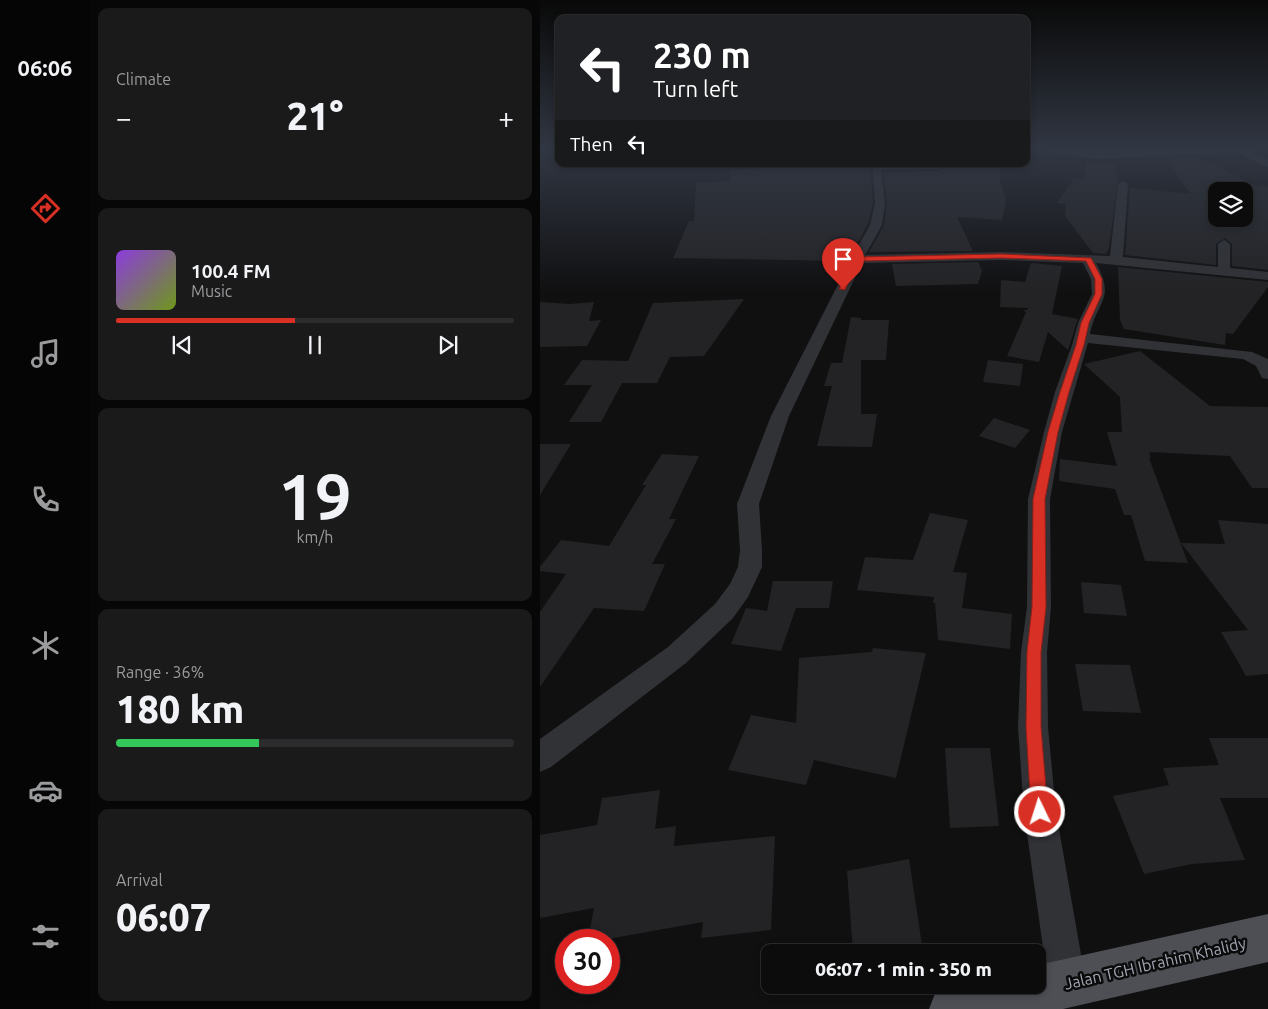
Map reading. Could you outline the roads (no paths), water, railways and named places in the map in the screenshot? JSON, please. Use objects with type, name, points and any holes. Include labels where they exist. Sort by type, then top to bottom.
[{"type":"main road","name":"Jalan TGH Ibrahim Khalidy","points":[[954,1009],[1268,938]]},
{"type":"street","points":[[540,757],[677,655],[724,611],[739,590],[750,567],[751,550],[748,504],[780,416],[879,216],[879,197]]},
{"type":"street","points":[[1116,260],[1122,197]]},
{"type":"street","points":[[1224,244],[1224,271]]},
{"type":"street","points":[[857,259],[1001,256],[1116,260],[1268,276]]},
{"type":"street","points":[[1067,983],[1040,812],[1033,727],[1034,652],[1039,607],[1039,499],[1053,432],[1085,323],[1099,294],[1098,279],[1088,259]]},
{"type":"street","points":[[1082,338],[1246,355],[1263,363],[1268,374]]}]
